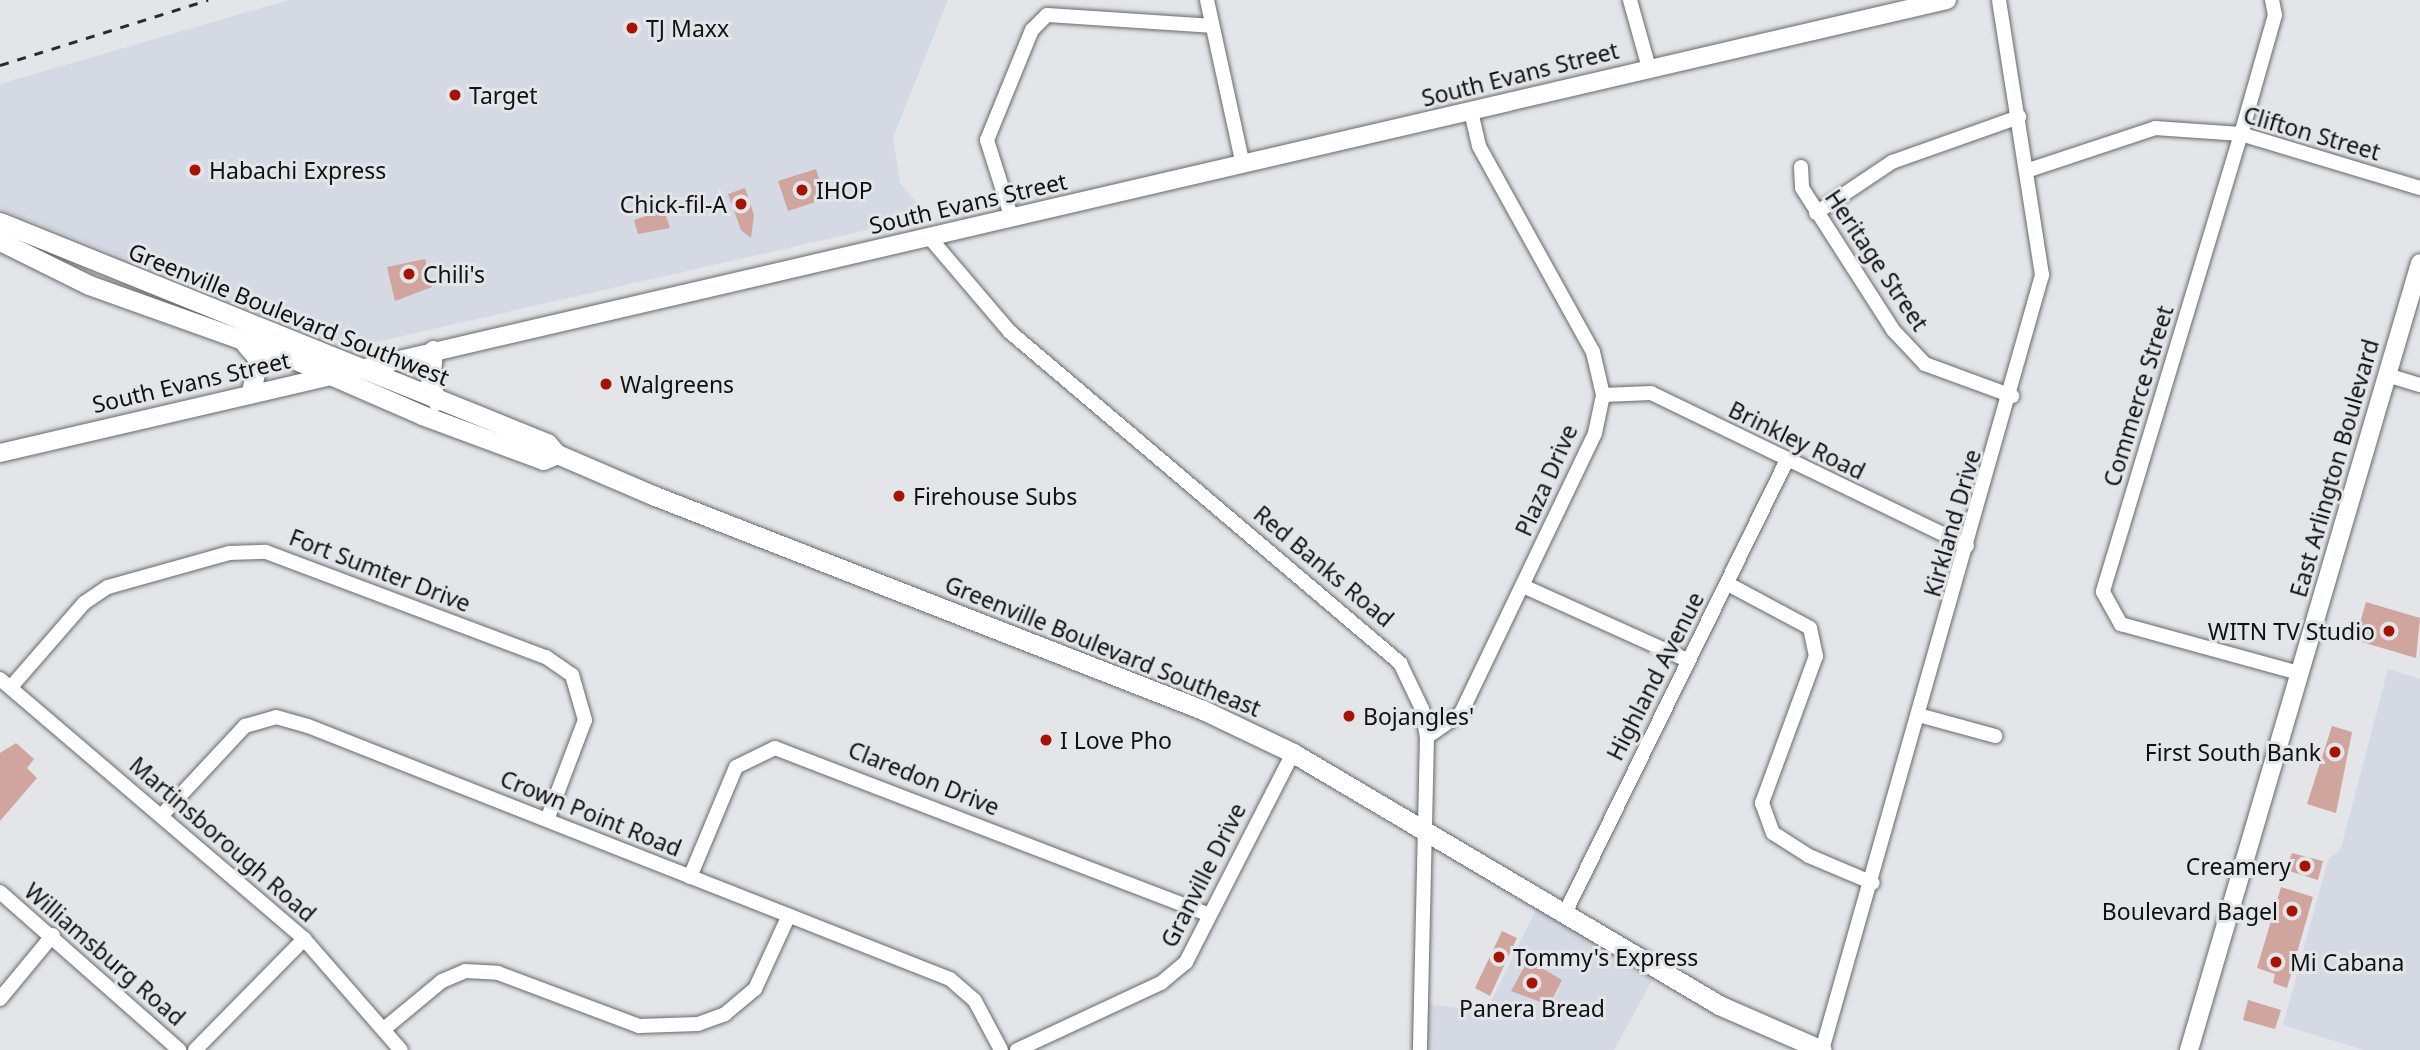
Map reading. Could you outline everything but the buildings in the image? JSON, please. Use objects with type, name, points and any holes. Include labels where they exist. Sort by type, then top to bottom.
[{"type":"highway","name":"Greenville Boulevard Southwest","points":[[0,222],[24,243],[89,285],[240,338],[329,375]]},
{"type":"highway","points":[[0,232],[24,243]]},
{"type":"highway","name":"Greenville Boulevard Southwest","points":[[0,241],[24,243],[85,259],[354,369],[547,443],[556,454]]},
{"type":"highway","points":[[240,338],[258,359],[251,393]]},
{"type":"highway","points":[[433,350],[430,384],[437,401]]},
{"type":"highway","name":"Greenville Boulevard Southeast","points":[[329,375],[523,453],[544,460],[556,454],[1191,705],[1293,753],[1566,911],[1719,1005],[1822,1050]]},
{"type":"main road","name":"South Evans Street","points":[[0,453],[433,350],[930,238],[1947,0]]},
{"type":"main road","name":"East Arlington Boulevard","points":[[2189,1050],[2420,263]]},
{"type":"street","points":[[1207,0],[1243,165]]},
{"type":"street","points":[[1630,0],[1649,68]]},
{"type":"street","name":"Kirkland Drive","points":[[1822,1050],[1922,716],[1967,546],[2012,396],[2042,275],[2029,170],[1999,0]]},
{"type":"street","name":"Commerce Street","points":[[2272,0],[2275,15],[2241,134],[2102,592],[2121,624],[2299,673]]},
{"type":"street","points":[[1012,219],[987,140],[1032,30],[1047,15],[1211,26]]},
{"type":"street","name":"Plaza Drive","points":[[1427,737],[1461,713],[1595,433],[1602,395],[1593,352],[1479,146],[1471,112]]},
{"type":"street","points":[[1816,213],[1892,162],[2019,117]]},
{"type":"street","name":"Clifton Street","points":[[2029,170],[2155,128],[2241,134],[2420,188]]},
{"type":"street","name":"Heritage Street","points":[[1801,167],[1802,188],[1816,213],[1893,330],[1925,364],[2012,396]]},
{"type":"street","name":"Red Banks Road","points":[[930,238],[1010,331],[1384,646],[1412,683],[1427,737],[1420,1050]]},
{"type":"street","points":[[2386,375],[2420,385]]},
{"type":"street","name":"Brinkley Road","points":[[1602,395],[1651,393],[1786,462],[1967,546]]},
{"type":"street","name":"Highland Avenue","points":[[1566,911],[1786,462]]},
{"type":"street","name":"Fort Sumter Drive","points":[[5,683],[83,603],[108,587],[229,553],[266,552],[547,657],[572,675],[583,698],[583,732],[547,820]]},
{"type":"street","points":[[1728,584],[1810,628],[1816,656],[1762,803],[1773,833],[1810,856],[1873,883]]},
{"type":"street","points":[[1523,586],[1687,660]]},
{"type":"street","name":"Martinsborough Road","points":[[5,683],[304,939],[401,1050]]},
{"type":"street","points":[[1922,716],[1995,736]]},
{"type":"street","name":"Crown Point Road","points":[[162,816],[245,726],[276,717],[547,820],[950,979],[975,1001],[1001,1050]]},
{"type":"street","name":"Claredon Drive","points":[[690,877],[736,767],[775,748],[1207,914]]},
{"type":"street","name":"Granville Drive","points":[[1017,1050],[1161,983],[1186,962],[1207,914],[1293,753]]},
{"type":"street","name":"Williamsburg Road","points":[[0,892],[53,935],[179,1050]]},
{"type":"street","points":[[384,1029],[442,981],[465,971],[498,973],[639,1026],[698,1024],[725,1014],[755,989],[789,915]]},
{"type":"street","points":[[0,999],[53,935]]},
{"type":"street","points":[[195,1050],[304,939]]},
{"type":"shaded area","points":[[289,0],[948,0],[893,137],[900,183],[928,216],[354,347],[0,209],[0,84]]},
{"type":"shaded area","points":[[2388,669],[2420,679],[2420,1050],[2364,1050],[2283,1025],[2328,860],[2341,848]]},
{"type":"shaded area","points":[[1542,897],[1659,968],[1614,1050],[1420,1050],[1420,1003],[1486,1012]]},
{"type":"railway","points":[[0,65],[208,0]]},
{"type":"place","name":"TJ Maxx","points":[[632,28]]},
{"type":"place","name":"Target","points":[[455,95]]},
{"type":"place","name":"Habachi Express","points":[[195,170]]},
{"type":"place","name":"IHOP","points":[[802,190]]},
{"type":"place","name":"Chick-fil-A","points":[[741,204]]},
{"type":"place","name":"Chili's","points":[[409,274]]},
{"type":"place","name":"Walgreens","points":[[606,384]]},
{"type":"place","name":"Firehouse Subs","points":[[899,496]]},
{"type":"place","name":"WITN TV Studio","points":[[2389,631]]},
{"type":"place","name":"Bojangles'","points":[[1349,716]]},
{"type":"place","name":"I Love Pho","points":[[1046,740]]},
{"type":"place","name":"First South Bank","points":[[2335,752]]},
{"type":"place","name":"Creamery","points":[[2305,866]]},
{"type":"place","name":"Boulevard Bagel","points":[[2292,911]]},
{"type":"place","name":"Tommy's Express","points":[[1499,957]]},
{"type":"place","name":"Mi Cabana","points":[[2276,962]]},
{"type":"place","name":"Panera Bread","points":[[1532,983]]}]
